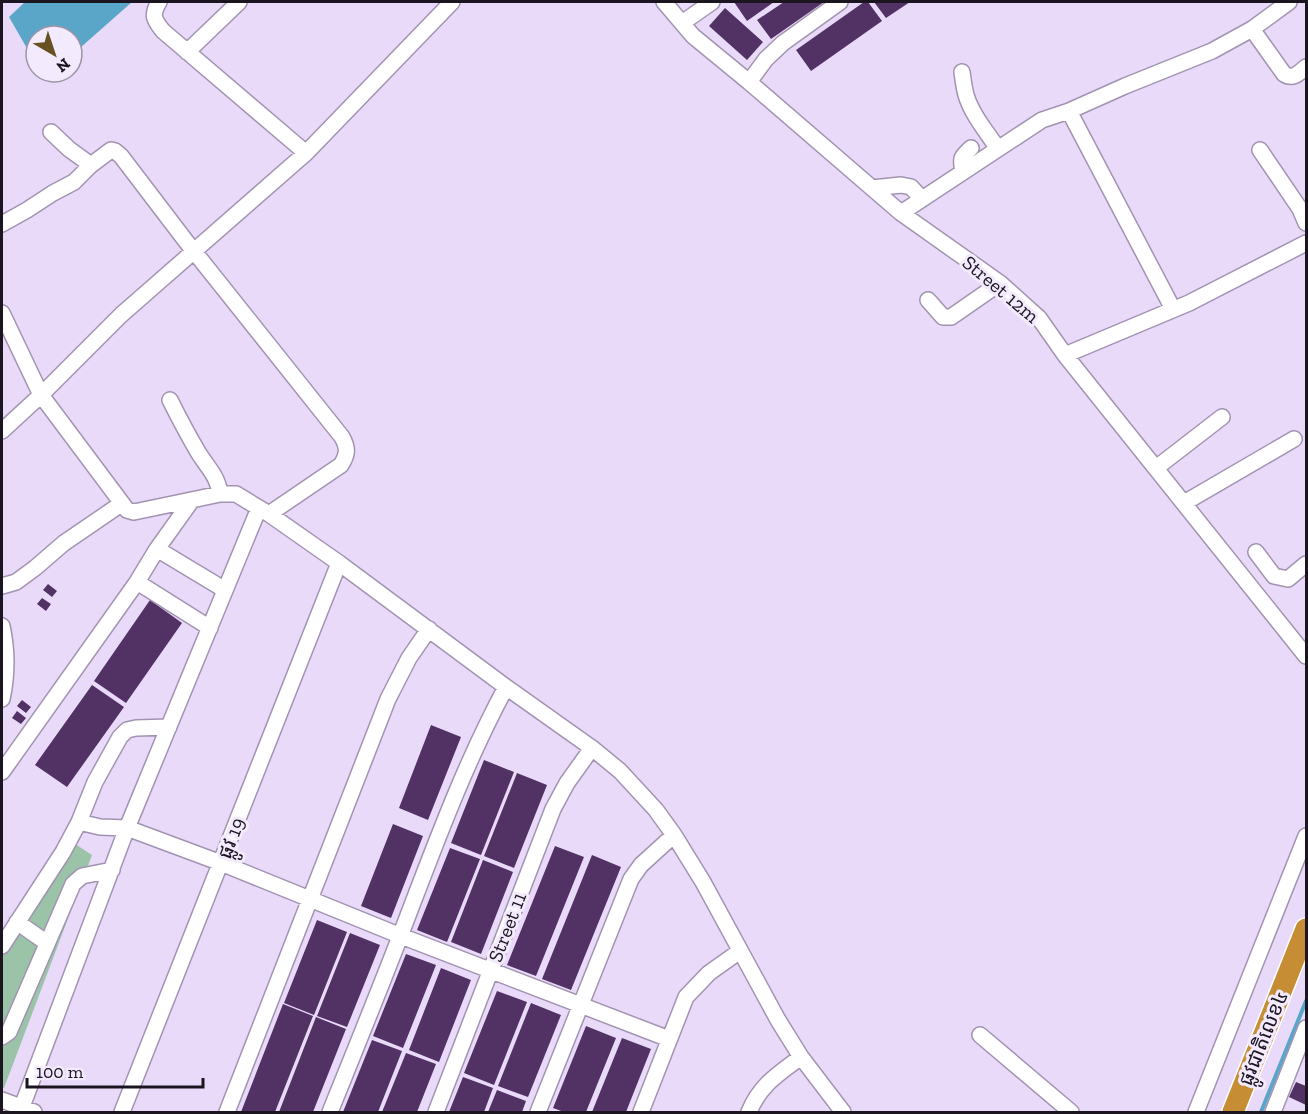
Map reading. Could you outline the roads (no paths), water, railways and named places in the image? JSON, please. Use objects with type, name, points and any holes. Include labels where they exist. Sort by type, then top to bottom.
[{"type":"highway","name":"ផ្លូវជាតិលេខ៤","points":[[1233,1113],[1306,929]]},
{"type":"street","points":[[159,2],[154,10],[155,22],[163,31],[306,153]]},
{"type":"street","points":[[187,52],[239,2]]},
{"type":"street","points":[[2,431],[121,315],[306,153],[452,2]]},
{"type":"street","name":"Street 12m","points":[[664,2],[693,36],[901,213],[1000,283],[1039,318],[1065,355],[1306,656]]},
{"type":"street","points":[[682,23],[712,2]]},
{"type":"street","points":[[749,82],[766,59],[783,43],[840,2]]},
{"type":"street","points":[[901,213],[1042,120],[1069,111],[1212,51],[1252,29],[1289,2]]},
{"type":"street","points":[[1252,29],[1288,77],[1293,77],[1306,67]]},
{"type":"street","points":[[962,72],[968,102],[998,149]]},
{"type":"street","points":[[1069,111],[1173,309]]},
{"type":"street","points":[[51,132],[91,165]]},
{"type":"street","points":[[963,172],[961,159],[971,148]]},
{"type":"street","points":[[2,224],[74,182],[91,165],[111,150],[115,151],[342,437],[347,452],[341,465],[264,511],[225,590],[128,828],[25,1111],[2,1100]]},
{"type":"street","points":[[1260,150],[1300,209],[1306,223]]},
{"type":"street","points":[[872,188],[901,185],[911,187],[922,199]]},
{"type":"street","points":[[1065,355],[1189,303],[1306,243]]},
{"type":"street","points":[[928,300],[944,317],[951,317],[1000,283]]},
{"type":"street","points":[[2,313],[41,395],[127,510],[134,512],[236,494],[339,563],[592,748],[620,771],[649,802],[674,835],[703,882],[778,1020],[801,1057],[843,1113]]},
{"type":"street","points":[[170,400],[208,467],[215,475],[219,483],[220,495]]},
{"type":"street","points":[[1156,468],[1222,417]]},
{"type":"street","points":[[1184,503],[1294,439]]},
{"type":"street","points":[[2,772],[137,582],[192,500]]},
{"type":"street","points":[[2,586],[16,582],[64,543],[121,504]]},
{"type":"street","points":[[158,549],[225,590]]},
{"type":"street","points":[[1256,552],[1274,576],[1288,579],[1306,564]]},
{"type":"street","name":"ផ្លូវ 19","points":[[122,1113],[339,563]]},
{"type":"street","points":[[137,582],[210,628]]},
{"type":"street","points":[[2,626],[5,650],[2,699]]},
{"type":"street","points":[[227,1113],[388,699],[409,658],[429,629]]},
{"type":"street","points":[[330,1113],[455,794],[486,724],[506,687]]},
{"type":"street","points":[[2,946],[63,852],[79,822],[95,782],[120,737],[127,730],[136,728],[169,728]]},
{"type":"street","name":"Street 11","points":[[436,1113],[553,809],[567,783],[592,748]]},
{"type":"street","points":[[79,822],[100,827],[128,828],[669,1039]]},
{"type":"street","points":[[538,1113],[631,879],[641,865],[674,835]]},
{"type":"street","points":[[1196,1113],[1306,836]]},
{"type":"street","points":[[2,1037],[9,1032],[73,884],[82,876],[112,870]]},
{"type":"street","points":[[17,922],[47,943]]},
{"type":"street","points":[[641,1113],[686,997],[709,973],[740,951]]},
{"type":"street","points":[[1273,1113],[1306,1028]]},
{"type":"street","points":[[980,1035],[1071,1113]]},
{"type":"street","points":[[749,1113],[764,1086],[801,1057]]},
{"type":"water","points":[[25,2],[132,2],[84,44],[84,24],[24,24],[24,43],[9,17]]},
{"type":"waterway","points":[[1261,1112],[1306,1001]]}]
